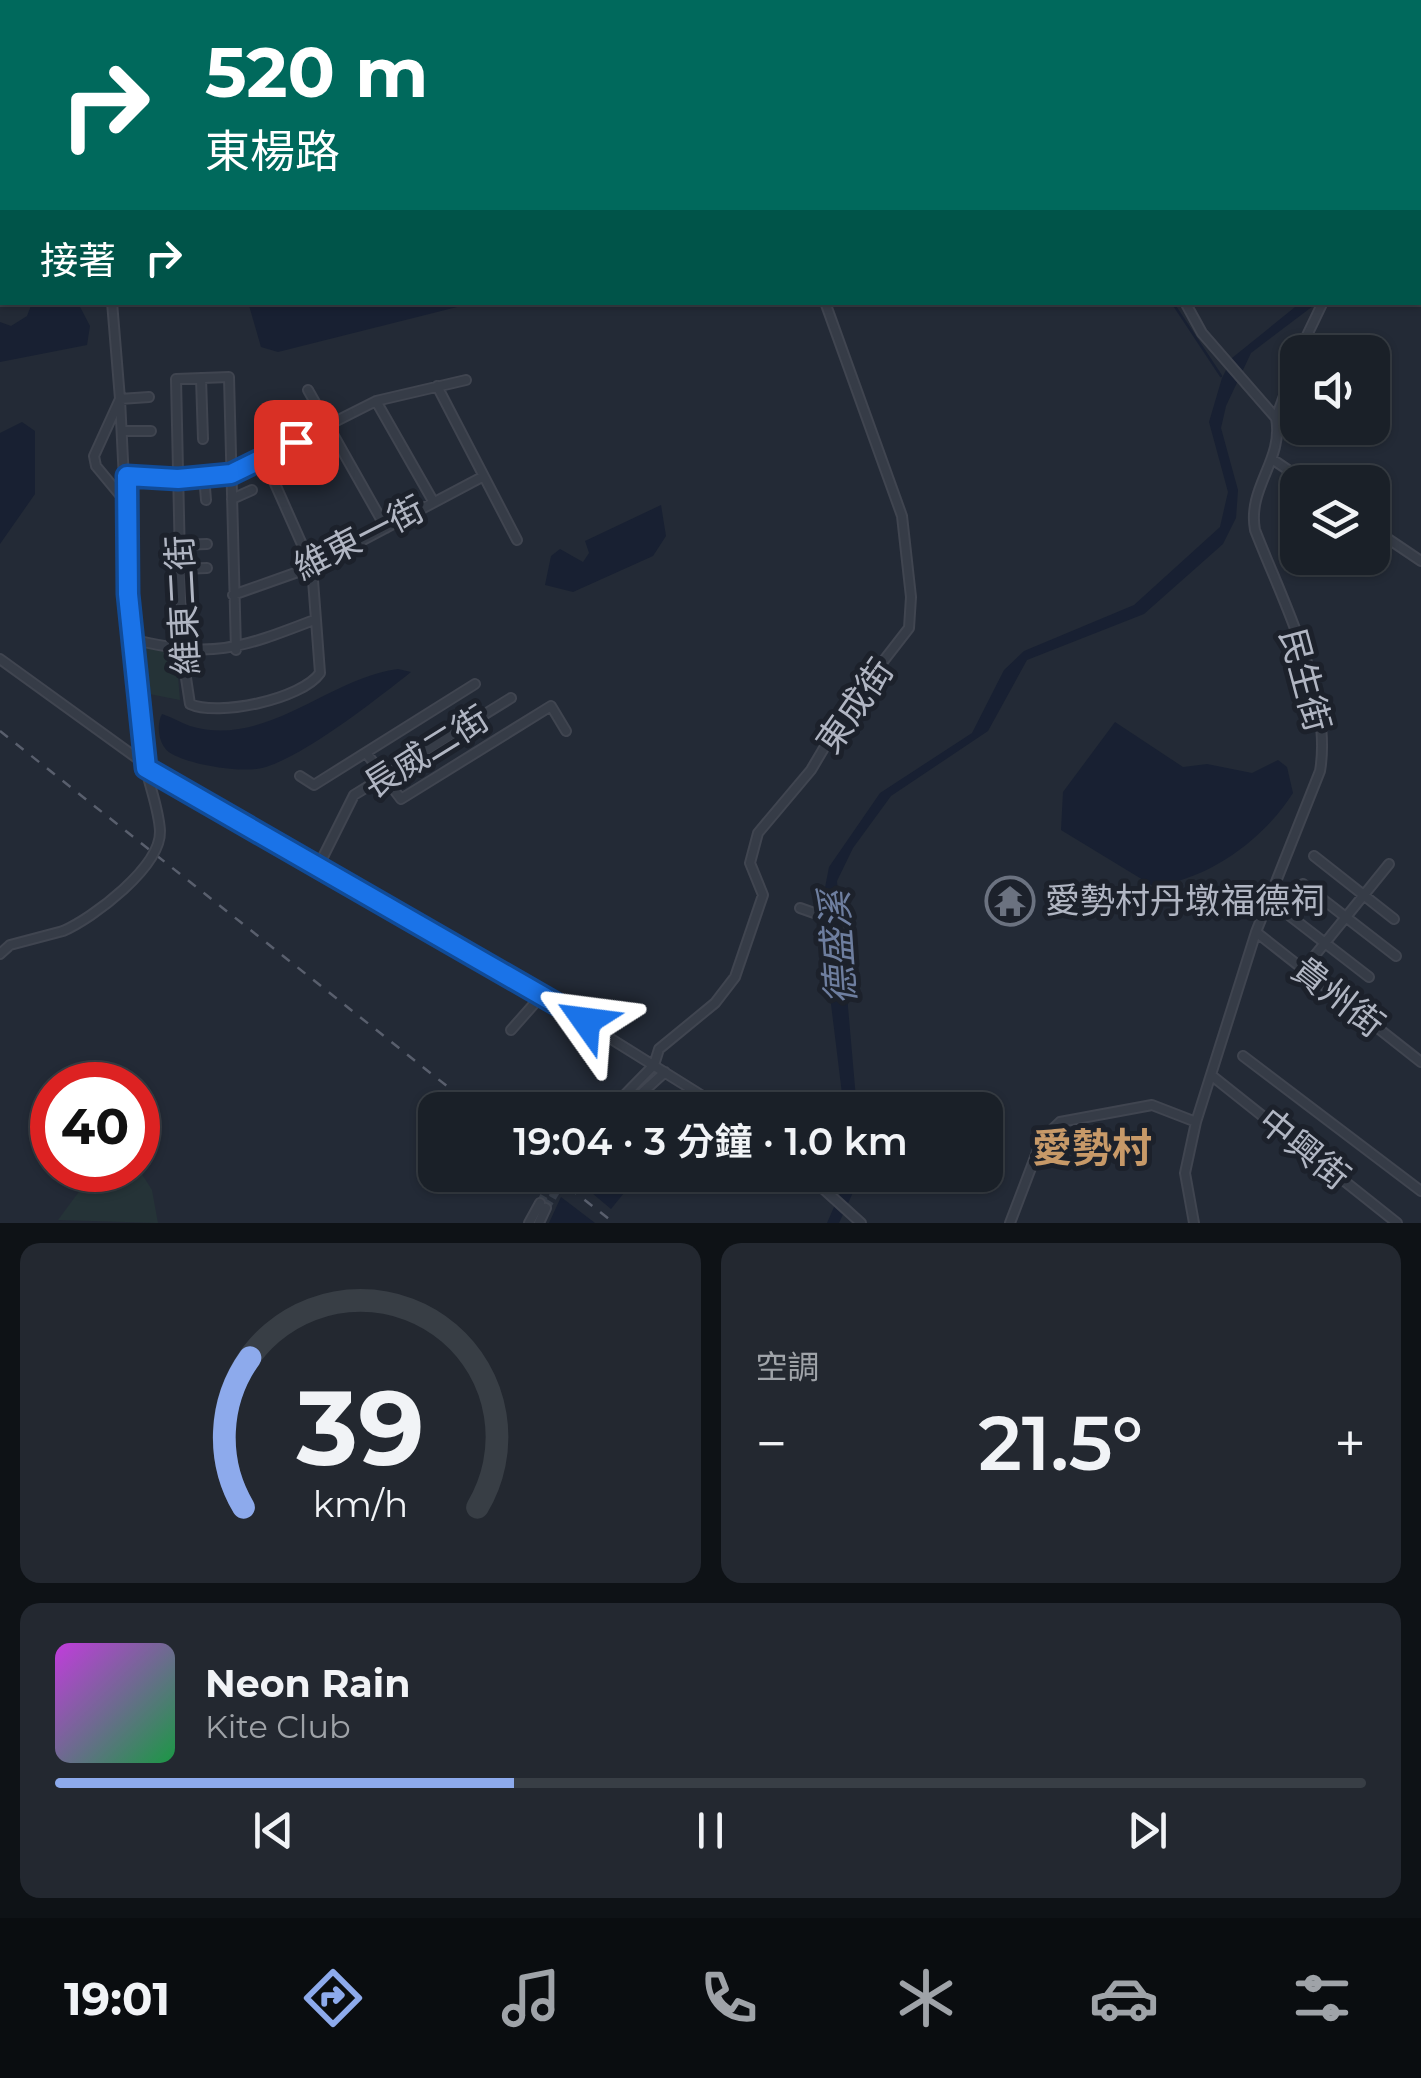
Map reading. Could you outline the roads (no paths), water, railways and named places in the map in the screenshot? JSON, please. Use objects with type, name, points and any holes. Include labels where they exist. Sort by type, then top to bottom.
[{"type":"street","points":[[0,954],[10,944],[81,923],[124,891],[158,844],[160,832],[146,768],[131,639],[127,476],[112,305]]},
{"type":"street","name":"東成街","points":[[628,1092],[654,1065],[659,1049],[715,1003],[735,977],[763,895],[750,863],[758,833],[811,770],[850,704],[909,628],[902,516],[826,305]]},
{"type":"street","name":"民生街","points":[[1307,335],[1321,305]]},
{"type":"street","points":[[1187,306],[1228,364],[1276,418]]},
{"type":"street","points":[[203,440],[201,378],[229,377],[236,650]]},
{"type":"street","name":"維東二街","points":[[201,378],[176,379],[182,652],[190,704],[206,712],[226,711],[315,680],[320,673],[314,620]]},
{"type":"street","points":[[127,476],[178,479],[231,474],[376,401],[466,380]]},
{"type":"street","points":[[437,386],[517,540]]},
{"type":"street","points":[[308,390],[386,528]]},
{"type":"street","points":[[120,399],[149,397]]},
{"type":"street","points":[[120,399],[94,456],[104,476],[125,501]]},
{"type":"street","points":[[376,401],[433,500]]},
{"type":"street","name":"民生街","points":[[1194,1223],[1185,1173],[1196,1122],[1256,932],[1309,804],[1324,745],[1311,681],[1255,530],[1251,508],[1272,459],[1280,407]]},
{"type":"street","points":[[123,431],[151,431]]},
{"type":"street","points":[[131,639],[182,652],[236,650],[314,620],[312,567],[264,458]]},
{"type":"street","points":[[1272,459],[1281,465]]},
{"type":"street","points":[[204,476],[206,500]]},
{"type":"street","name":"維東一街","points":[[233,595],[312,567],[482,477]]},
{"type":"street","points":[[232,499],[252,490]]},
{"type":"street","points":[[1390,540],[1421,562]]},
{"type":"street","points":[[179,544],[208,544]]},
{"type":"street","points":[[180,569],[206,568]]},
{"type":"street","points":[[0,659],[146,768],[542,995],[697,1092]]},
{"type":"street","points":[[300,776],[314,785],[475,684]]},
{"type":"street","name":"長威二街","points":[[319,865],[354,795],[511,698]]},
{"type":"street","points":[[368,754],[401,799],[551,706],[566,732]]},
{"type":"street","points":[[1314,856],[1394,919]]},
{"type":"street","points":[[1304,970],[1389,864]]},
{"type":"street","points":[[1302,884],[1396,956]]},
{"type":"street","points":[[805,909],[845,924]]},
{"type":"street","points":[[1290,916],[1369,977]]},
{"type":"street","name":"貴州街","points":[[1256,932],[1421,1062]]},
{"type":"street","points":[[510,1030],[542,995]]},
{"type":"street","points":[[1244,1056],[1421,1191]]},
{"type":"street","points":[[643,1092],[665,1072]]},
{"type":"street","name":"中興街","points":[[1211,1074],[1397,1223]]},
{"type":"street","points":[[1010,1223],[1042,1139],[1060,1122],[1152,1106],[1196,1122]]},
{"type":"street","points":[[828,1192],[861,1223]]},
{"type":"street","points":[[530,1223],[543,1205],[538,1223]]},
{"type":"water","points":[[31,305],[79,305],[90,326],[87,345],[0,362],[0,322],[11,326],[27,316]]},
{"type":"water","points":[[249,305],[465,305],[278,352],[261,347]]},
{"type":"water","name":"德盛溪","points":[[1298,305],[1314,305],[1251,353],[1226,406],[1221,428],[1238,490],[1236,518],[1223,544],[1144,614],[1027,660],[988,731],[891,796],[853,848],[837,881],[855,1092],[842,1092],[824,947],[822,903],[829,867],[880,793],[972,733],[1004,670],[1024,651],[1134,605],[1220,527],[1228,492],[1209,422],[1232,358]]},
{"type":"water","points":[[22,422],[35,431],[35,494],[0,544],[0,433]]},
{"type":"water","points":[[661,505],[666,536],[653,556],[573,592],[545,585],[551,556],[560,549],[583,562],[589,553],[585,541]]},
{"type":"water","points":[[398,669],[411,672],[318,740],[262,768],[229,769],[191,762],[167,751],[161,741],[162,714],[190,726],[218,731],[245,728],[296,710],[372,675]]},
{"type":"water","points":[[1115,722],[1183,767],[1207,764],[1252,773],[1278,760],[1287,767],[1293,793],[1267,826],[1233,854],[1194,875],[1153,886],[1061,830],[1063,792]]},
{"type":"water","points":[[591,1192],[624,1192],[611,1209]]},
{"type":"water","points":[[841,1192],[853,1192],[839,1223],[827,1223]]},
{"type":"water","points":[[561,1197],[595,1223],[549,1223]]},
{"type":"waterway","points":[[1174,305],[1221,376]]},
{"type":"tunnel","points":[[540,1203],[546,1192]]},
{"type":"tunnel","points":[[546,1208],[556,1192]]},
{"type":"railway","points":[[0,731],[454,1092]]},
{"type":"railway","points":[[575,1192],[614,1223]]},
{"type":"place","name":"愛勢村丹墩福德祠","points":[[1010,901]]},
{"type":"district","name":"愛勢村","points":[[1092,1148]]}]
